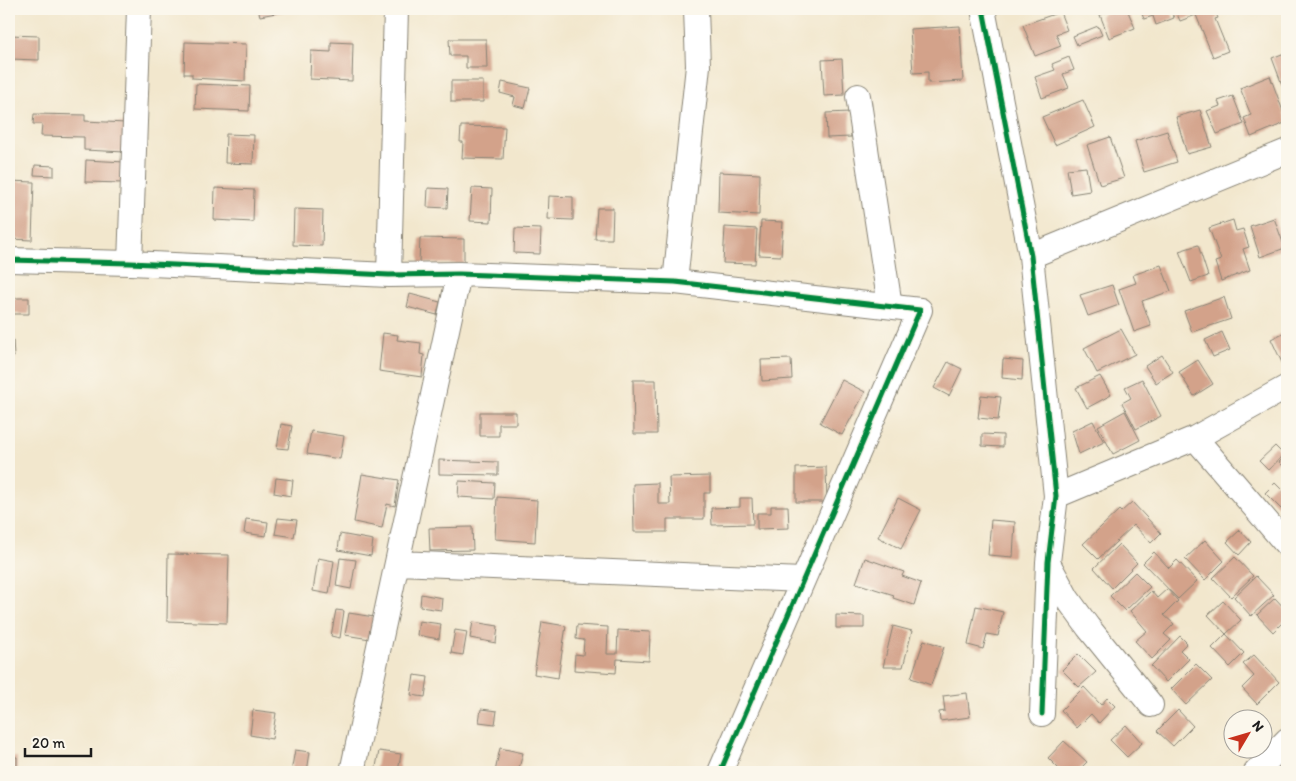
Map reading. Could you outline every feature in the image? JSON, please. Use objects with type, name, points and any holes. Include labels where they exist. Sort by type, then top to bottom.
[{"type":"street","points":[[130,264],[139,9]]},
{"type":"street","points":[[388,275],[396,9]]},
{"type":"street","points":[[675,282],[698,66],[696,9]]},
{"type":"street","points":[[983,9],[1031,256],[1056,496],[1048,562],[1042,714]]},
{"type":"street","points":[[858,96],[890,306]]},
{"type":"street","points":[[1031,256],[1287,150]]},
{"type":"street","points":[[9,260],[388,275],[459,274],[675,282],[920,310],[720,772]]},
{"type":"street","points":[[352,772],[459,274]]},
{"type":"street","points":[[1056,496],[1195,438],[1287,387]]},
{"type":"street","points":[[1195,438],[1287,545]]},
{"type":"street","points":[[1048,562],[1067,598],[1151,705]]},
{"type":"street","points":[[398,563],[802,580]]},
{"type":"street","points":[[1256,772],[1287,740]]},
{"type":"building","points":[[258,9],[292,9],[292,10],[260,16]]},
{"type":"building","points":[[1115,9],[1127,9],[1135,28],[1109,38],[1100,15]]},
{"type":"building","points":[[1140,9],[1170,9],[1174,18],[1156,25],[1153,16],[1144,19]]},
{"type":"building","points":[[1175,9],[1214,9],[1218,18],[1215,19],[1228,51],[1213,57],[1196,15],[1180,21]]},
{"type":"building","points":[[1060,12],[1067,30],[1056,34],[1061,46],[1035,56],[1023,25]]},
{"type":"building","points":[[960,26],[963,81],[928,83],[928,72],[913,73],[910,29]]},
{"type":"building","points":[[1098,26],[1102,35],[1077,45],[1073,36]]},
{"type":"building","points":[[9,35],[39,36],[39,60],[9,59]]},
{"type":"building","points":[[449,39],[486,39],[487,68],[466,68],[466,56],[450,56]]},
{"type":"building","points":[[185,42],[246,44],[245,81],[192,78],[192,74],[184,74]]},
{"type":"building","points":[[331,42],[353,43],[352,81],[310,79],[311,51],[331,52]]},
{"type":"building","points":[[1287,52],[1287,98],[1272,58]]},
{"type":"building","points":[[1069,57],[1074,70],[1063,74],[1069,88],[1042,98],[1035,77],[1055,70],[1052,64]]},
{"type":"building","points":[[842,59],[844,95],[824,96],[822,60]]},
{"type":"building","points":[[1270,76],[1287,122],[1251,137],[1244,118],[1251,115],[1240,88]]},
{"type":"building","points":[[451,81],[483,81],[483,102],[451,102]]},
{"type":"building","points":[[502,82],[530,88],[525,108],[513,105],[515,97],[500,93]]},
{"type":"building","points":[[196,84],[250,86],[249,111],[195,109]]},
{"type":"building","points":[[1233,96],[1244,124],[1217,134],[1207,111],[1220,106],[1218,101]]},
{"type":"building","points":[[1083,100],[1095,127],[1055,145],[1042,117]]},
{"type":"building","points":[[1200,110],[1212,147],[1187,154],[1176,117]]},
{"type":"building","points":[[850,112],[851,137],[827,138],[826,113]]},
{"type":"building","points":[[34,114],[85,115],[85,121],[126,123],[125,152],[84,150],[84,137],[41,136],[42,124],[33,124]]},
{"type":"building","points":[[461,126],[505,127],[503,159],[462,158]]},
{"type":"building","points":[[1167,131],[1177,162],[1144,172],[1135,141]]},
{"type":"building","points":[[226,134],[254,135],[253,164],[225,163]]},
{"type":"building","points":[[1110,137],[1124,178],[1100,185],[1087,145]]},
{"type":"building","points":[[86,160],[125,162],[124,183],[85,182]]},
{"type":"building","points":[[35,165],[54,166],[54,176],[34,175]]},
{"type":"building","points":[[1086,167],[1090,191],[1071,194],[1067,169]]},
{"type":"building","points":[[719,172],[760,174],[759,215],[718,213]]},
{"type":"building","points":[[9,181],[34,182],[32,240],[9,239]]},
{"type":"building","points":[[215,188],[254,190],[253,222],[214,220]]},
{"type":"building","points":[[428,188],[448,189],[447,208],[427,207]]},
{"type":"building","points":[[472,188],[492,189],[491,222],[470,221]]},
{"type":"building","points":[[549,196],[573,197],[573,220],[548,219]]},
{"type":"building","points":[[597,208],[613,208],[612,239],[595,239]]},
{"type":"building","points":[[294,209],[323,210],[322,246],[293,245]]},
{"type":"building","points":[[1274,218],[1285,248],[1260,257],[1250,226]]},
{"type":"building","points":[[1233,220],[1236,231],[1243,229],[1249,247],[1243,249],[1250,270],[1221,281],[1215,262],[1221,260],[1209,228]]},
{"type":"building","points":[[761,221],[783,222],[781,256],[759,255]]},
{"type":"building","points":[[725,227],[757,229],[755,264],[723,263]]},
{"type":"building","points":[[515,228],[541,229],[540,254],[514,253]]},
{"type":"building","points":[[420,238],[464,239],[464,264],[419,263]]},
{"type":"building","points":[[1198,245],[1208,276],[1191,282],[1179,251]]},
{"type":"building","points":[[1161,265],[1171,291],[1142,301],[1151,326],[1134,332],[1119,289],[1136,283],[1133,275]]},
{"type":"building","points":[[1112,285],[1119,305],[1088,316],[1080,295]]},
{"type":"building","points":[[410,294],[440,302],[437,315],[407,307]]},
{"type":"building","points":[[1224,297],[1231,319],[1192,332],[1184,311]]},
{"type":"building","points":[[9,298],[29,298],[29,314],[9,314]]},
{"type":"building","points":[[1121,329],[1135,354],[1097,373],[1084,348]]},
{"type":"building","points":[[1287,331],[1287,365],[1284,367],[1271,339]]},
{"type":"building","points":[[1222,332],[1230,350],[1213,357],[1205,340]]},
{"type":"building","points":[[383,333],[398,335],[397,340],[421,343],[420,354],[424,355],[422,377],[379,371]]},
{"type":"building","points":[[9,339],[13,339],[14,357],[9,357]]},
{"type":"building","points":[[1162,355],[1173,372],[1156,383],[1145,366]]},
{"type":"building","points":[[791,359],[792,379],[762,381],[761,360]]},
{"type":"building","points":[[1003,359],[1023,361],[1022,380],[1002,378]]},
{"type":"building","points":[[1198,360],[1213,384],[1194,396],[1179,372]]},
{"type":"building","points":[[948,362],[962,369],[949,396],[934,388]]},
{"type":"building","points":[[1100,376],[1111,395],[1087,408],[1076,388]]},
{"type":"building","points":[[1142,379],[1161,416],[1136,429],[1122,403],[1131,398],[1125,387]]},
{"type":"building","points":[[633,380],[656,380],[657,434],[634,434]]},
{"type":"building","points":[[842,380],[865,392],[842,435],[820,423]]},
{"type":"building","points":[[981,395],[1001,397],[998,420],[978,418]]},
{"type":"building","points":[[1125,411],[1140,440],[1113,454],[1098,426]]},
{"type":"building","points":[[480,412],[516,412],[516,424],[499,424],[499,436],[480,436]]},
{"type":"building","points":[[1093,421],[1104,442],[1079,454],[1072,431]]},
{"type":"building","points":[[281,424],[292,426],[288,449],[277,448]]},
{"type":"building","points":[[311,431],[344,436],[340,459],[307,454]]},
{"type":"building","points":[[982,434],[1003,435],[1003,447],[982,446]]},
{"type":"building","points":[[1275,446],[1284,455],[1268,470],[1259,461]]},
{"type":"building","points":[[1287,455],[1287,470],[1279,462]]},
{"type":"building","points":[[439,460],[498,462],[498,475],[439,474]]},
{"type":"building","points":[[826,467],[827,502],[796,502],[796,468]]},
{"type":"building","points":[[362,474],[399,480],[395,506],[387,504],[382,528],[354,522]]},
{"type":"building","points":[[710,476],[710,493],[704,493],[704,519],[667,519],[667,532],[634,532],[633,484],[658,483],[658,504],[670,504],[669,477]]},
{"type":"building","points":[[276,478],[293,480],[291,496],[274,493]]},
{"type":"building","points":[[459,481],[495,483],[494,499],[458,497]]},
{"type":"building","points":[[1275,483],[1287,495],[1287,503],[1281,509],[1265,493]]},
{"type":"building","points":[[497,497],[537,500],[535,542],[495,539]]},
{"type":"building","points":[[740,498],[752,498],[753,524],[712,525],[711,508],[740,507]]},
{"type":"building","points":[[898,498],[921,510],[901,549],[878,537]]},
{"type":"building","points":[[1132,502],[1161,533],[1151,543],[1134,525],[1098,559],[1083,544],[1119,510],[1121,512]]},
{"type":"building","points":[[771,506],[788,506],[789,528],[757,529],[757,513],[771,513]]},
{"type":"building","points":[[278,518],[297,520],[294,537],[275,534]]},
{"type":"building","points":[[246,519],[268,522],[266,536],[244,533]]},
{"type":"building","points":[[991,520],[1015,522],[1013,557],[988,555]]},
{"type":"building","points":[[472,527],[473,550],[430,551],[429,528]]},
{"type":"building","points":[[1240,530],[1251,542],[1239,555],[1227,542]]},
{"type":"building","points":[[340,534],[373,540],[371,556],[338,550]]},
{"type":"building","points":[[1205,540],[1224,561],[1205,580],[1185,559]]},
{"type":"building","points":[[1119,544],[1137,563],[1112,588],[1094,568]]},
{"type":"building","points":[[1154,552],[1169,568],[1177,560],[1197,581],[1178,599],[1143,563]]},
{"type":"building","points":[[168,554],[229,555],[227,623],[167,621]]},
{"type":"building","points":[[1235,557],[1253,576],[1231,597],[1213,578]]},
{"type":"building","points":[[318,558],[334,561],[329,594],[313,591]]},
{"type":"building","points":[[340,558],[356,560],[351,589],[336,586]]},
{"type":"building","points":[[865,558],[904,572],[902,576],[921,583],[914,605],[893,598],[894,595],[856,583]]},
{"type":"building","points":[[1135,572],[1150,587],[1125,611],[1110,596]]},
{"type":"building","points":[[1256,576],[1274,595],[1251,616],[1234,597]]},
{"type":"building","points":[[1167,589],[1178,601],[1164,615],[1174,624],[1164,634],[1171,640],[1152,659],[1135,641],[1147,631],[1130,611],[1151,591],[1157,598]]},
{"type":"building","points":[[421,594],[442,598],[441,610],[420,607]]},
{"type":"building","points":[[1275,598],[1287,611],[1287,618],[1273,632],[1257,615]]},
{"type":"building","points":[[1223,601],[1241,620],[1226,634],[1208,615]]},
{"type":"building","points":[[976,606],[1003,612],[998,636],[987,634],[983,649],[968,645]]},
{"type":"building","points":[[336,610],[344,611],[340,638],[331,636]]},
{"type":"building","points":[[349,613],[374,617],[370,639],[345,635]]},
{"type":"building","points":[[836,615],[864,616],[864,628],[836,628]]},
{"type":"building","points":[[419,621],[441,624],[439,639],[417,635]]},
{"type":"building","points":[[473,622],[498,626],[496,643],[470,638]]},
{"type":"building","points":[[542,622],[566,626],[558,678],[534,674]]},
{"type":"building","points":[[577,625],[608,627],[607,654],[617,654],[618,630],[650,632],[649,661],[617,659],[616,673],[574,670],[575,654],[583,655],[584,640],[576,639]]},
{"type":"building","points":[[893,626],[912,631],[903,667],[883,667]]},
{"type":"building","points":[[455,630],[467,632],[463,655],[451,653]]},
{"type":"building","points":[[1226,634],[1244,653],[1230,667],[1212,648]]},
{"type":"building","points":[[1180,636],[1187,643],[1180,650],[1189,659],[1166,682],[1151,666]]},
{"type":"building","points":[[924,640],[944,647],[931,685],[911,678]]},
{"type":"building","points":[[1078,654],[1096,672],[1079,687],[1062,670]]},
{"type":"building","points":[[1254,655],[1279,682],[1257,704],[1242,688],[1254,676],[1243,664]]},
{"type":"building","points":[[1196,664],[1212,680],[1186,705],[1171,689]]},
{"type":"building","points":[[414,675],[428,677],[425,697],[411,695]]},
{"type":"building","points":[[1084,687],[1101,705],[1107,698],[1115,706],[1099,723],[1091,714],[1077,728],[1061,710]]},
{"type":"building","points":[[967,693],[970,717],[940,721],[939,712],[945,711],[943,696]]},
{"type":"building","points":[[481,709],[497,711],[495,724],[479,722]]},
{"type":"building","points":[[253,710],[276,713],[272,739],[250,735]]},
{"type":"building","points":[[1178,710],[1193,726],[1173,746],[1157,731]]},
{"type":"building","points":[[1126,725],[1142,743],[1127,757],[1110,740]]},
{"type":"building","points":[[1064,741],[1087,762],[1077,772],[1062,772],[1048,758]]},
{"type":"building","points":[[500,748],[523,753],[518,772],[495,772]]},
{"type":"building","points":[[295,750],[310,752],[307,772],[291,772]]},
{"type":"building","points":[[379,751],[401,754],[398,772],[375,772]]},
{"type":"building","points":[[9,757],[17,757],[17,772],[9,772]]},
{"type":"cycle path","points":[[983,9],[1031,256],[1056,496],[1048,562],[1042,714]]},
{"type":"cycle path","points":[[9,260],[130,263],[389,275],[459,274],[675,282],[920,310],[720,772]]}]
